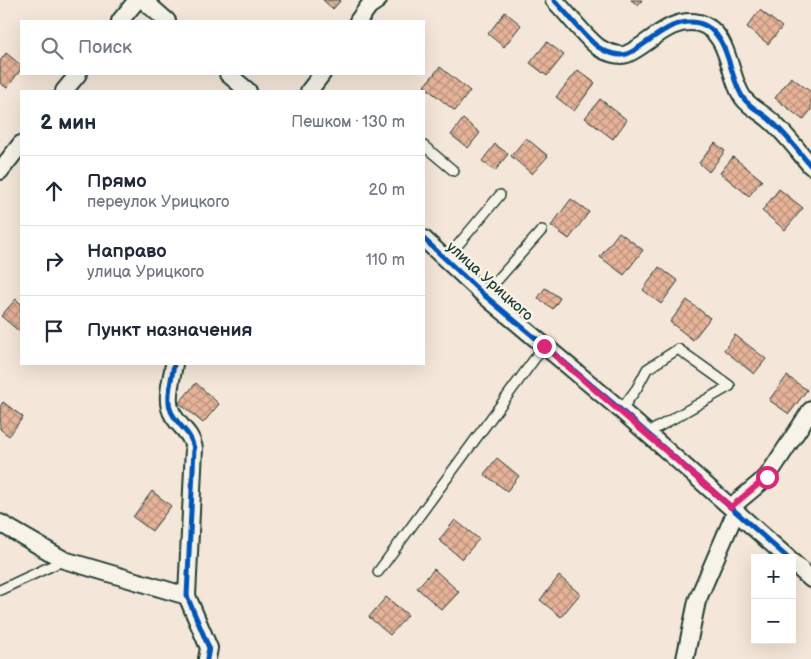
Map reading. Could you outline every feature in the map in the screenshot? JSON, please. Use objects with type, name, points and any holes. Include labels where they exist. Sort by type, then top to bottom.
[{"type":"street","points":[[121,20],[137,0]]},
{"type":"street","points":[[143,0],[166,20]]},
{"type":"street","points":[[359,20],[369,6],[378,0]]},
{"type":"street","points":[[554,0],[599,48],[620,55],[627,54],[651,37],[675,25],[687,22],[700,24],[712,31],[723,45],[743,99],[771,121],[811,166]]},
{"type":"street","points":[[65,90],[77,75]]},
{"type":"street","points":[[229,75],[247,90]]},
{"type":"street","points":[[310,90],[321,75]]},
{"type":"street","points":[[0,171],[20,145]]},
{"type":"street","name":"улица Урицкого","points":[[425,240],[484,295],[621,410],[784,554]]},
{"type":"street","points":[[174,365],[168,400],[172,414],[192,437],[194,448],[187,596],[209,648],[207,659]]},
{"type":"street","points":[[685,659],[697,601],[734,509],[767,477],[811,410]]},
{"type":"street","points":[[0,523],[64,560],[187,596]]},
{"type":"street","points":[[796,566],[811,579]]},
{"type":"lane","points":[[425,147],[454,171]]},
{"type":"lane","points":[[446,258],[500,195]]},
{"type":"lane","points":[[484,295],[542,230]]},
{"type":"lane","points":[[378,572],[544,346]]},
{"type":"lane","points":[[621,410],[637,388],[647,369],[678,349],[730,386],[646,434]]},
{"type":"lane","points":[[0,590],[64,560]]},
{"type":"building","points":[[323,0],[341,0],[333,9]]},
{"type":"building","points":[[631,0],[642,0],[638,5]]},
{"type":"building","points":[[760,10],[782,27],[768,44],[747,27]]},
{"type":"building","points":[[505,12],[521,25],[504,47],[488,34]]},
{"type":"building","points":[[547,42],[564,55],[547,76],[530,63]]},
{"type":"building","points":[[6,53],[20,64],[20,70],[7,88],[0,83],[0,61]]},
{"type":"building","points":[[440,67],[470,91],[455,111],[424,86]]},
{"type":"building","points":[[578,70],[595,83],[574,111],[556,97]]},
{"type":"building","points":[[791,77],[811,92],[811,110],[803,120],[775,98]]},
{"type":"building","points":[[600,99],[627,120],[613,139],[585,118]]},
{"type":"building","points":[[463,119],[480,133],[468,148],[451,135]]},
{"type":"building","points":[[526,138],[548,156],[532,174],[511,156]]},
{"type":"building","points":[[715,143],[725,151],[709,172],[699,163]]},
{"type":"building","points":[[495,144],[508,154],[495,171],[482,161]]},
{"type":"building","points":[[733,157],[762,180],[749,196],[720,173]]},
{"type":"building","points":[[779,189],[803,208],[785,230],[762,211]]},
{"type":"building","points":[[571,199],[589,212],[569,239],[551,226]]},
{"type":"building","points":[[619,232],[643,250],[624,275],[600,257]]},
{"type":"building","points":[[659,267],[678,281],[661,304],[643,290]]},
{"type":"building","points":[[545,288],[560,298],[553,309],[538,298]]},
{"type":"building","points":[[16,299],[20,303],[20,332],[1,316]]},
{"type":"building","points":[[687,300],[710,318],[693,340],[670,322]]},
{"type":"building","points":[[735,335],[766,359],[754,374],[724,350]]},
{"type":"building","points":[[787,376],[807,390],[789,414],[769,400]]},
{"type":"building","points":[[196,383],[219,404],[203,423],[179,403]]},
{"type":"building","points":[[3,402],[23,417],[9,436],[0,429],[0,407]]},
{"type":"building","points":[[497,458],[519,476],[507,491],[484,474]]},
{"type":"building","points":[[152,491],[171,506],[152,531],[133,517]]},
{"type":"building","points":[[455,520],[479,539],[462,559],[439,540]]},
{"type":"building","points":[[434,569],[459,592],[442,610],[417,588]]},
{"type":"building","points":[[559,576],[580,594],[561,617],[540,600]]},
{"type":"building","points":[[386,597],[408,615],[390,635],[369,617]]},
{"type":"cycle path","points":[[554,0],[592,42],[601,49],[616,54],[627,54],[660,32],[679,24],[688,22],[699,23],[709,28],[723,46],[744,99],[768,118],[811,166]]},
{"type":"cycle path","points":[[425,240],[484,295],[621,410],[783,554]]},
{"type":"cycle path","points":[[174,365],[169,390],[170,409],[176,420],[188,434],[194,448],[187,596],[209,648],[207,659]]},
{"type":"route","points":[[544,346],[621,410],[731,507],[767,477]]}]
